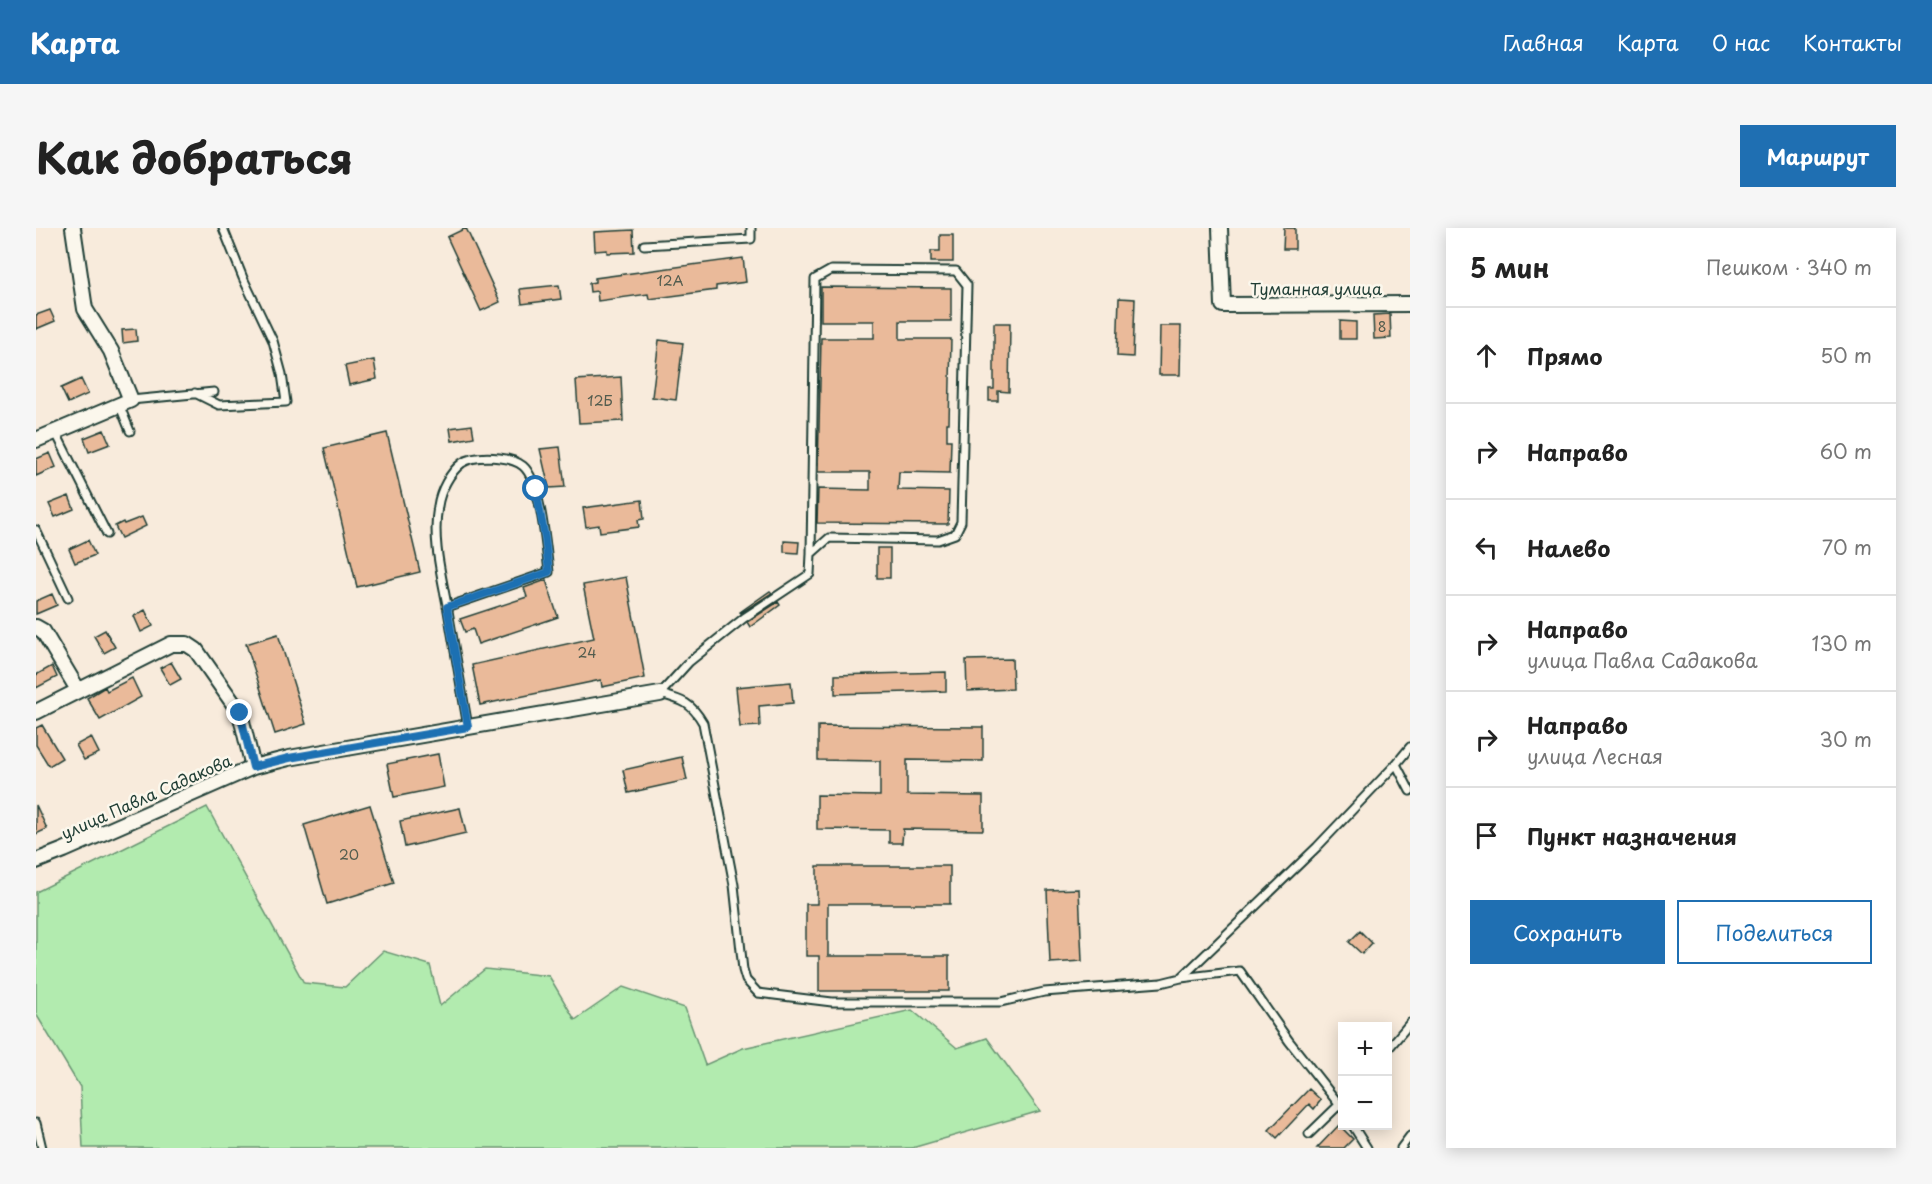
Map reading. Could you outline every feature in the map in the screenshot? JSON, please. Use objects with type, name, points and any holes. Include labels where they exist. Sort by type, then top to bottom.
[{"type":"street","points":[[36,441],[125,402],[111,351],[85,309],[73,228]]},
{"type":"street","name":"Туманная улица","points":[[1220,228],[1223,305],[1410,304]]},
{"type":"street","points":[[36,627],[43,631],[78,690]]},
{"type":"street","points":[[36,712],[171,644],[187,644],[196,650],[240,713],[253,767]]},
{"type":"street","name":"улица Павла Садакова","points":[[36,861],[253,767],[289,758],[660,694]]},
{"type":"lane","points":[[195,393],[219,405],[286,402],[282,374],[273,341],[243,278],[223,228]]},
{"type":"lane","points":[[644,245],[751,239],[752,228]]},
{"type":"lane","points":[[811,554],[829,538],[938,540],[955,534],[961,522],[966,285],[957,271],[831,270],[815,279],[810,574],[744,618],[689,662],[660,694],[683,701],[696,710],[703,723],[734,885],[746,981],[758,993],[832,1002],[1001,1002],[1044,992],[1161,983],[1181,978],[1240,972],[1288,1041],[1338,1100]]},
{"type":"lane","points":[[130,431],[125,402],[214,392]]},
{"type":"lane","points":[[56,433],[106,534]]},
{"type":"lane","points":[[447,607],[549,572],[536,489],[524,466],[500,456],[464,461],[450,475],[438,504],[436,542],[447,607],[468,727]]},
{"type":"lane","points":[[36,530],[68,598]]},
{"type":"lane","points":[[1181,978],[1317,847],[1410,747]]},
{"type":"lane","points":[[1396,764],[1410,791]]},
{"type":"lane","points":[[1392,1044],[1410,1023]]},
{"type":"lane","points":[[1309,1134],[1338,1109]]},
{"type":"lane","points":[[36,1123],[42,1148]]},
{"type":"lane","points":[[1356,1130],[1367,1148]]},
{"type":"lane","points":[[1401,1148],[1410,1136]]},
{"type":"green space","points":[[207,807],[304,983],[345,987],[383,951],[430,965],[440,1006],[485,969],[549,976],[575,1020],[623,987],[685,1008],[705,1065],[743,1048],[912,1010],[957,1048],[987,1038],[1040,1111],[912,1148],[83,1148],[80,1087],[36,1014],[36,892]]},
{"type":"building","points":[[466,228],[500,302],[481,311],[447,237]]},
{"type":"building","points":[[1284,228],[1295,228],[1295,249],[1283,249]]},
{"type":"building","points":[[633,230],[634,252],[595,251],[594,232]]},
{"type":"building","points":[[940,235],[953,235],[953,262],[931,262],[931,251],[940,251]]},
{"type":"building","points":[[743,258],[746,282],[716,286],[716,290],[649,299],[648,294],[598,301],[597,291],[590,292],[589,283],[595,282],[595,278]]},
{"type":"building","points":[[559,285],[561,299],[522,304],[520,289]]},
{"type":"building","points":[[821,287],[951,288],[951,321],[900,321],[900,339],[951,339],[949,423],[947,423],[947,440],[951,440],[950,473],[899,472],[898,490],[949,491],[948,524],[817,523],[818,489],[870,490],[870,472],[818,472],[821,338],[874,338],[874,321],[821,321]]},
{"type":"building","points":[[1119,298],[1135,299],[1133,357],[1117,356]]},
{"type":"building","points":[[50,310],[55,321],[36,329],[36,315]]},
{"type":"building","points":[[1390,314],[1391,338],[1374,339],[1373,315]]},
{"type":"building","points":[[1340,321],[1356,322],[1356,339],[1340,339]]},
{"type":"building","points":[[994,323],[1010,323],[1009,392],[998,391],[998,401],[989,401],[989,389],[994,389]]},
{"type":"building","points":[[1160,326],[1181,326],[1180,375],[1159,375]]},
{"type":"building","points":[[136,329],[137,341],[123,343],[122,330]]},
{"type":"building","points":[[659,340],[683,343],[676,400],[652,397]]},
{"type":"building","points":[[374,360],[377,379],[349,385],[345,366]]},
{"type":"building","points":[[621,377],[623,421],[579,423],[576,380]]},
{"type":"building","points":[[81,379],[88,394],[68,403],[61,388]]},
{"type":"building","points":[[472,425],[474,437],[452,441],[450,428]]},
{"type":"building","points":[[104,430],[110,444],[89,452],[84,438]]},
{"type":"building","points":[[387,433],[420,572],[357,587],[324,448]]},
{"type":"building","points":[[560,447],[565,487],[549,488],[540,449]]},
{"type":"building","points":[[50,453],[56,467],[36,476],[36,459]]},
{"type":"building","points":[[69,496],[74,509],[55,517],[49,504]]},
{"type":"building","points":[[642,500],[644,519],[638,520],[639,527],[600,532],[599,525],[586,527],[583,508]]},
{"type":"building","points":[[142,517],[146,526],[121,538],[115,526]]},
{"type":"building","points":[[88,540],[95,555],[75,563],[69,549]]},
{"type":"building","points":[[784,541],[799,542],[798,553],[784,552]]},
{"type":"building","points":[[877,548],[890,548],[890,578],[877,578]]},
{"type":"building","points":[[626,577],[645,678],[602,687],[601,680],[480,705],[472,665],[594,638],[583,585]]},
{"type":"building","points":[[546,580],[558,617],[478,644],[473,629],[465,632],[460,619],[527,597],[524,588]]},
{"type":"building","points":[[770,591],[772,593],[740,612]]},
{"type":"building","points":[[52,594],[57,605],[36,614],[36,601]]},
{"type":"building","points":[[778,602],[780,605],[750,627],[747,622]]},
{"type":"building","points":[[145,610],[153,626],[141,632],[134,616]]},
{"type":"building","points":[[105,630],[115,647],[104,653],[94,636]]},
{"type":"building","points":[[278,634],[306,724],[275,734],[246,644]]},
{"type":"building","points":[[1012,659],[1013,689],[967,691],[966,660]]},
{"type":"building","points":[[171,662],[181,679],[170,685],[160,668]]},
{"type":"building","points":[[52,666],[57,677],[36,688],[36,675]]},
{"type":"building","points":[[946,672],[946,691],[835,694],[835,675]]},
{"type":"building","points":[[132,678],[141,697],[100,720],[87,698],[105,687],[107,691]]},
{"type":"building","points":[[791,682],[793,703],[759,706],[760,726],[740,727],[736,687]]},
{"type":"building","points":[[42,725],[62,758],[49,766],[36,745],[36,728]]},
{"type":"building","points":[[818,726],[983,727],[983,761],[907,760],[907,795],[983,796],[983,830],[903,829],[902,843],[889,843],[889,830],[817,829],[817,795],[880,796],[880,761],[818,760]]},
{"type":"building","points":[[91,737],[99,753],[84,760],[76,745]]},
{"type":"building","points":[[438,754],[444,787],[394,797],[387,764]]},
{"type":"building","points":[[682,757],[687,780],[628,793],[623,770]]},
{"type":"building","points":[[36,805],[47,829],[36,834]]},
{"type":"building","points":[[370,805],[394,883],[327,904],[304,825]]},
{"type":"building","points":[[460,808],[466,833],[405,847],[400,821]]},
{"type":"building","points":[[817,866],[950,866],[950,904],[828,904],[828,956],[949,956],[949,991],[819,991],[819,956],[806,956],[806,904],[817,904]]},
{"type":"building","points":[[1079,889],[1082,961],[1050,963],[1047,890]]},
{"type":"building","points":[[1360,931],[1372,943],[1362,954],[1349,942]]},
{"type":"building","points":[[1309,1089],[1321,1100],[1314,1109],[1309,1104],[1277,1138],[1269,1130]]},
{"type":"building","points":[[1338,1126],[1338,1130],[1344,1130],[1353,1139],[1344,1148],[1317,1148]]},
{"type":"route","points":[[240,713],[253,767],[289,758],[468,727],[447,607],[549,572],[536,489]]}]
